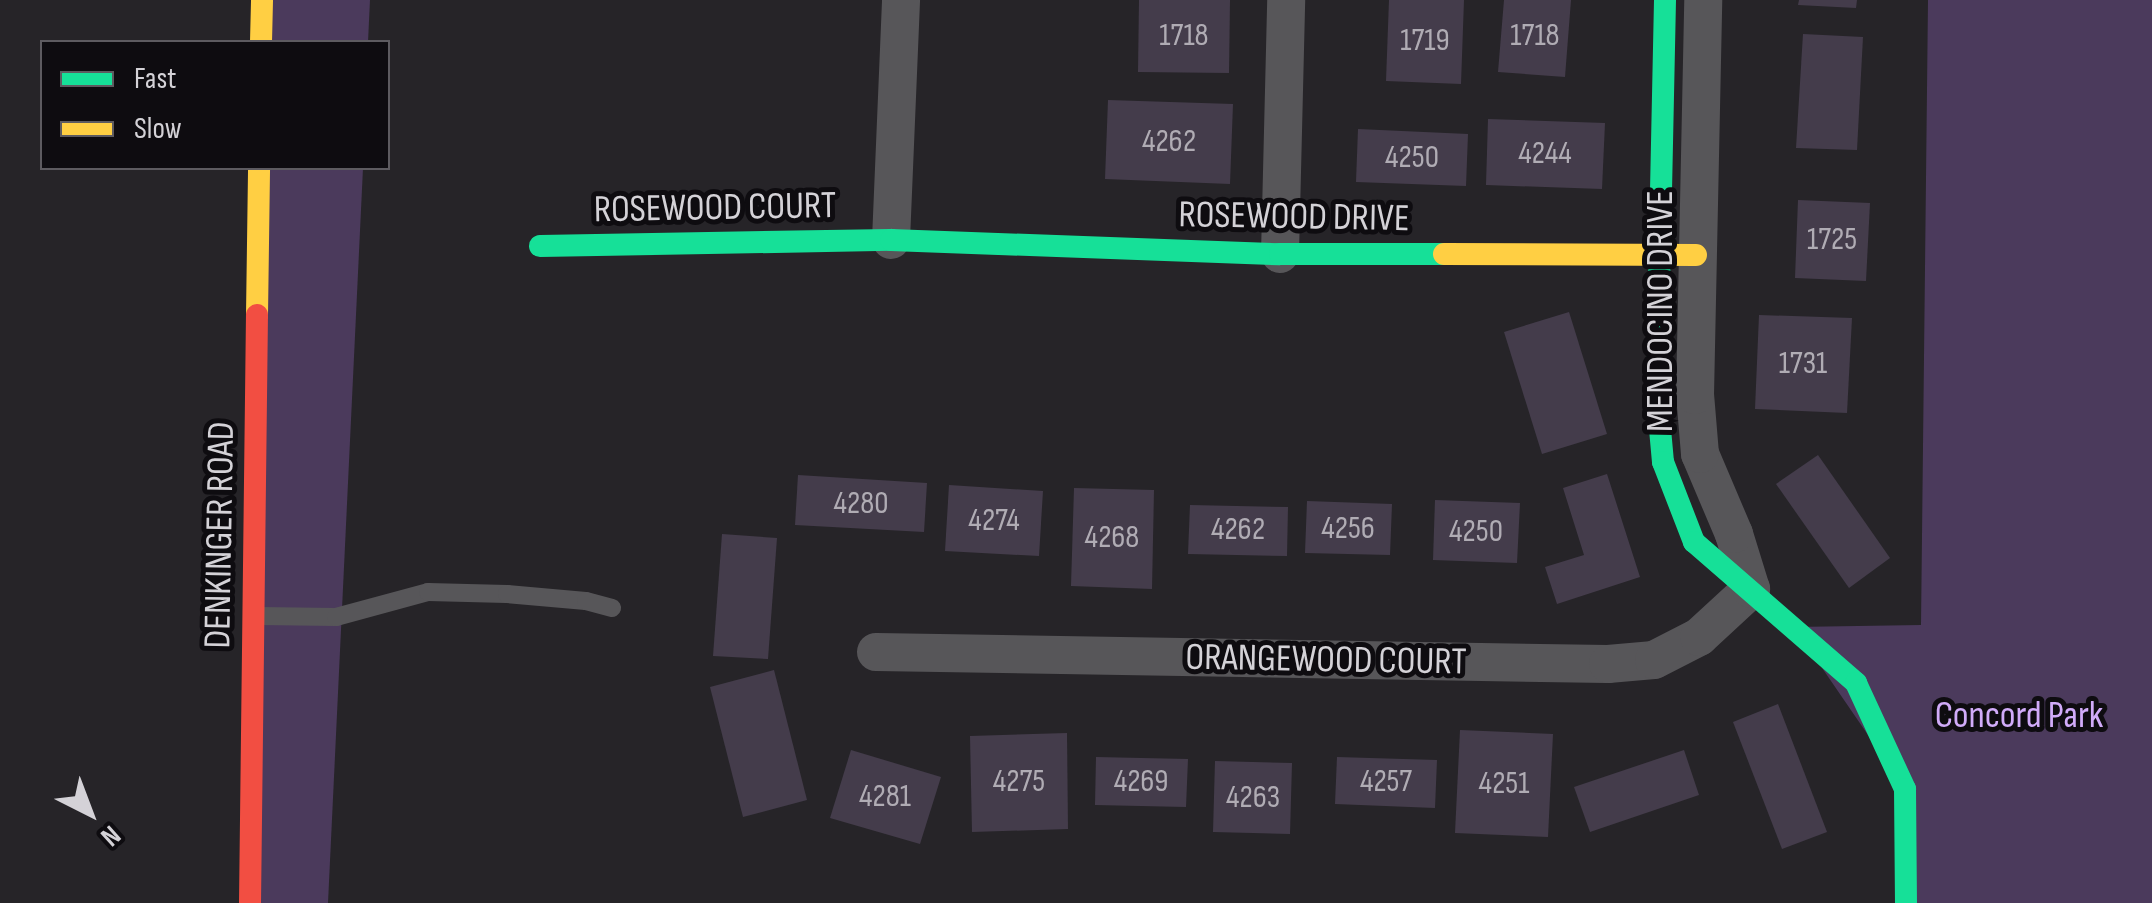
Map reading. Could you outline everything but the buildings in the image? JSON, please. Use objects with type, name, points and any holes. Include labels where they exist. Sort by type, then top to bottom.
[{"type":"street","points":[[261,40],[262,0]]},
{"type":"street","points":[[891,240],[901,0]]},
{"type":"street","points":[[1280,254],[1286,0]]},
{"type":"street","name":"MENDOCINO DRIVE","points":[[1665,0],[1657,396],[1663,462],[1694,542],[1856,684],[1905,789],[1906,903]]},
{"type":"street","name":"MENDOCINO DRIVE","points":[[1703,0],[1695,395],[1700,454],[1734,534],[1751,589]]},
{"type":"street","name":"DENKINGER ROAD","points":[[250,903],[260,170]]},
{"type":"street","name":"ROSEWOOD COURT","points":[[540,246],[891,240]]},
{"type":"street","name":"ROSEWOOD DRIVE","points":[[891,240],[1280,254],[1696,256]]},
{"type":"street","name":"ORANGEWOOD COURT","points":[[876,652],[1608,664],[1654,660],[1700,637],[1751,589]]},
{"type":"lane","points":[[254,616],[336,618],[428,592],[527,596],[612,608]]},
{"type":"green space","points":[[262,0],[370,0],[368,40],[261,40]]},
{"type":"green space","name":"Concord Park","points":[[1928,0],[2152,0],[2152,903],[1906,903],[1905,789],[1794,627],[1921,625]]},
{"type":"green space","points":[[259,170],[363,170],[328,903],[250,903]]},
{"type":"traffic: fast","points":[[1665,0],[1657,396],[1663,462],[1694,542],[1856,683],[1905,789],[1906,903]]},
{"type":"traffic: fast","points":[[540,246],[891,240],[1280,254],[1444,254]]},
{"type":"traffic: slow","points":[[261,40],[262,0]]},
{"type":"traffic: slow","points":[[257,315],[259,170]]},
{"type":"traffic: slow","points":[[1444,254],[1696,255]]},
{"type":"traffic: jam","points":[[250,903],[257,315]]}]
